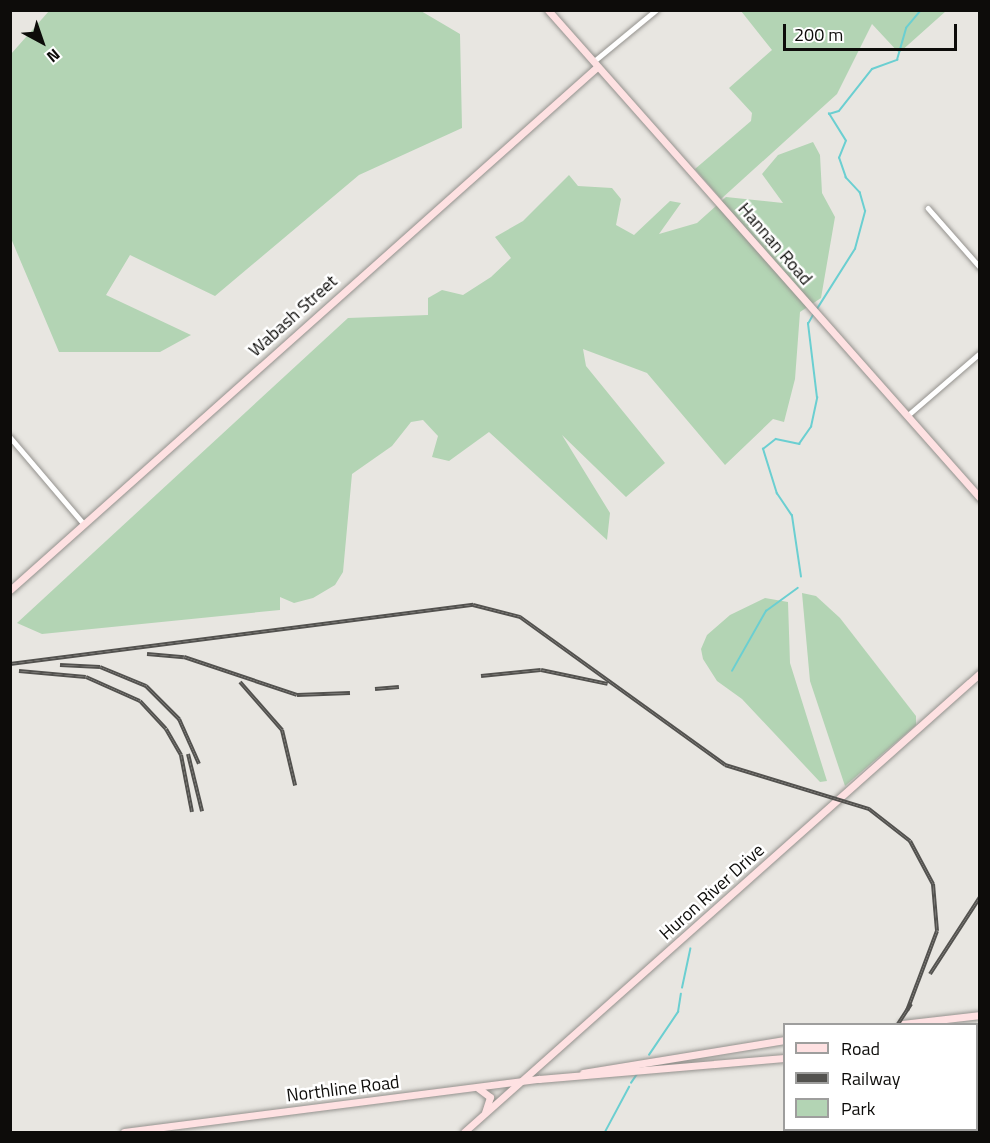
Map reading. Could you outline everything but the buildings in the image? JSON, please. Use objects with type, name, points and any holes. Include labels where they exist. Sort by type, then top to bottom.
[{"type":"street","name":"Hannan Road","points":[[548,10],[980,498]]},
{"type":"street","name":"Wabash Street","points":[[10,590],[656,10]]},
{"type":"street","points":[[928,208],[980,267]]},
{"type":"street","points":[[907,416],[980,353]]},
{"type":"street","points":[[10,437],[84,524]]},
{"type":"street","name":"Huron River Drive","points":[[464,1132],[980,674]]},
{"type":"street","points":[[911,1023],[980,1015]]},
{"type":"street","name":"Northline Road","points":[[566,1078],[783,1040]]},
{"type":"street","name":"Northline Road","points":[[124,1132],[522,1081],[783,1058]]},
{"type":"street","points":[[476,1087],[490,1097],[483,1116]]},
{"type":"green space","points":[[49,11],[421,11],[460,34],[462,128],[359,175],[215,296],[130,255],[106,295],[191,335],[160,352],[59,352],[10,236],[11,54]]},
{"type":"green space","points":[[741,11],[946,11],[899,53],[872,24],[837,94],[721,199],[695,169],[751,121],[752,113],[729,88],[772,50]]},
{"type":"green space","points":[[813,142],[820,155],[822,193],[835,217],[821,298],[800,312],[795,379],[784,422],[773,419],[725,465],[647,373],[583,349],[586,366],[665,463],[626,497],[562,435],[610,513],[607,540],[489,432],[449,461],[432,457],[438,436],[423,420],[411,422],[392,446],[352,474],[343,572],[335,585],[313,598],[294,603],[280,597],[280,610],[42,634],[17,623],[348,318],[428,315],[428,298],[442,290],[463,295],[491,277],[511,258],[495,237],[523,221],[569,175],[578,186],[612,188],[621,199],[616,225],[634,235],[670,201],[681,203],[659,234],[697,223],[726,197],[783,203],[762,174],[778,155]]},
{"type":"green space","points":[[802,593],[816,596],[840,618],[916,716],[916,725],[845,786],[810,681]]},
{"type":"green space","points":[[765,598],[788,602],[790,663],[827,781],[820,782],[742,699],[717,681],[703,659],[701,649],[707,635],[730,615]]},
{"type":"water","points":[[978,1106],[979,1132],[861,1132],[978,1131]]},
{"type":"waterway","points":[[817,309],[855,249],[865,211],[860,193],[846,178],[839,158],[846,141],[829,114],[839,111],[872,69],[897,60],[906,28],[921,10]]},
{"type":"waterway","points":[[801,577],[792,516],[777,494],[763,449],[776,439],[799,444],[811,427],[817,398],[808,324],[813,315]]},
{"type":"waterway","points":[[732,671],[766,611],[798,588]]},
{"type":"waterway","points":[[682,988],[690,949]]},
{"type":"waterway","points":[[649,1055],[678,1012],[681,994]]},
{"type":"waterway","points":[[631,1083],[637,1074]]},
{"type":"waterway","points":[[605,1132],[629,1087]]},
{"type":"railway","points":[[10,664],[473,605],[520,617],[725,765],[869,809],[910,841],[933,884],[937,931],[907,1011]]},
{"type":"railway","points":[[147,654],[184,657],[297,695],[350,693]]},
{"type":"railway","points":[[60,665],[100,667],[146,686],[179,719],[199,764]]},
{"type":"railway","points":[[481,676],[541,670],[608,684]]},
{"type":"railway","points":[[19,671],[86,677],[140,701],[166,729],[181,755],[192,812]]},
{"type":"railway","points":[[240,682],[282,730],[295,785]]},
{"type":"railway","points":[[375,689],[399,687]]},
{"type":"railway","points":[[188,754],[202,811]]},
{"type":"railway","points":[[930,974],[980,897]]},
{"type":"railway","points":[[899,1023],[911,1004]]}]
